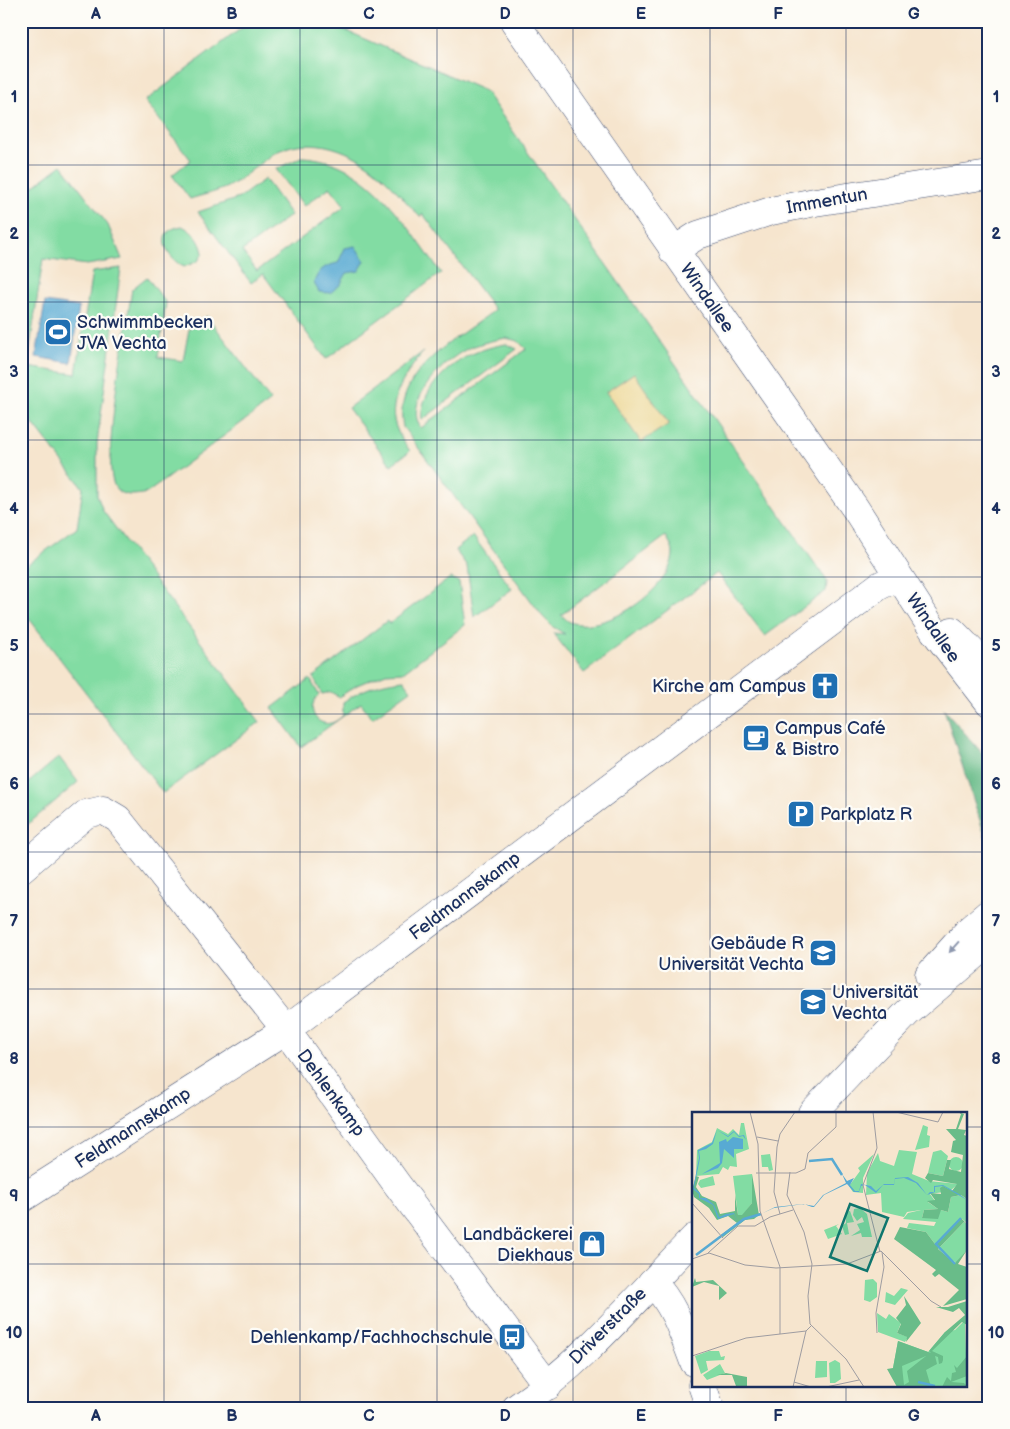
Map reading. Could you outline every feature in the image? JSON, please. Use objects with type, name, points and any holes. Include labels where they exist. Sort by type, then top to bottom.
[{"type":"street","name":"Windallee","points":[[514,21],[673,251],[855,508],[934,631],[989,702]]},
{"type":"street","name":"Immentun","points":[[673,251],[698,235],[771,211],[815,202],[989,175]]},
{"type":"street","name":"Windallee","points":[[898,577],[989,669]]},
{"type":"street","name":"Feldmannskamp","points":[[21,1199],[286,1030],[879,586],[898,577]]},
{"type":"street","name":"Dehlenkamp","points":[[21,869],[86,814],[103,810],[118,819],[286,1030],[396,1183],[548,1386]]},
{"type":"street","points":[[907,1013],[926,979],[969,930],[989,913]]},
{"type":"street","points":[[813,1112],[907,1013],[989,943]]},
{"type":"street","name":"Driverstraße","points":[[516,1408],[548,1386],[618,1319],[692,1240]]},
{"type":"street","points":[[652,1282],[665,1295],[680,1324],[692,1357]]},
{"type":"street","points":[[702,1386],[710,1408]]},
{"type":"green space","points":[[251,21],[324,21],[485,91],[827,581],[826,591],[765,636],[717,573],[584,673],[553,633],[565,634],[553,627],[543,617],[403,427],[402,407],[408,389],[418,373],[447,344],[495,310],[423,214],[420,217],[387,181],[364,162],[339,150],[312,144],[285,148],[273,154],[229,186],[190,199],[172,175],[191,160],[145,101]],"holes":[[[506,338],[518,341],[526,349],[421,428],[417,417],[417,406],[429,382],[438,371],[459,353],[469,348]],[[666,536],[673,552],[669,568],[661,582],[634,606],[617,616],[600,622],[584,624],[570,622],[561,615]]]},
{"type":"green space","points":[[302,157],[326,161],[347,170],[366,182],[384,198],[399,216],[441,273],[326,359],[263,274],[251,283],[198,212],[239,198],[265,179],[291,215],[242,251],[257,271],[345,206],[330,187],[304,206],[276,169]]},
{"type":"green space","points":[[62,165],[108,225],[122,259],[87,265],[43,259],[27,367],[76,374],[92,272],[121,268],[97,443],[97,495],[103,511],[260,722],[163,793],[21,608],[21,569],[77,528],[83,488],[21,408],[21,196]]},
{"type":"green space","points":[[182,226],[196,237],[203,253],[198,261],[184,267],[177,263],[167,251],[165,245],[167,233]]},
{"type":"green space","points":[[147,277],[166,303],[158,357],[183,361],[189,329],[207,316],[271,401],[147,493],[130,495],[121,493],[115,487],[111,473],[112,422],[132,289]]},
{"type":"green space","points":[[506,344],[517,349],[422,420],[425,400],[430,390],[445,372],[472,354]]},
{"type":"green space","points":[[423,352],[400,386],[394,407],[396,427],[400,437],[410,451],[391,465],[348,408]]},
{"type":"green space","points":[[473,536],[512,589],[474,617],[467,566],[455,550]]},
{"type":"green space","points":[[450,578],[459,582],[465,625],[403,672],[386,673],[357,685],[339,697],[331,692],[322,694],[313,677],[387,621],[389,624]]},
{"type":"green space","points":[[310,679],[319,695],[314,701],[312,708],[317,719],[322,723],[336,721],[343,715],[343,702],[372,687],[387,682],[404,680],[411,690],[372,718],[361,703],[301,747],[272,708]]},
{"type":"green space","points":[[944,709],[989,761],[989,848]]},
{"type":"green space","points":[[59,757],[78,782],[21,830],[21,789]]},
{"type":"sand","points":[[634,373],[669,424],[641,442],[606,392]]},
{"type":"water","points":[[355,246],[365,261],[359,271],[347,273],[340,285],[330,293],[319,292],[314,283],[317,275],[325,267],[338,263],[345,248]]},
{"type":"water","name":"Schwimmbecken JVA Vechta","points":[[45,302],[79,307],[71,363],[36,357]]},
{"type":"place","name":"Schwimmbecken JVA Vechta","points":[[58,332]]},
{"type":"place","name":"Kirche am Campus","points":[[825,686]]},
{"type":"place","name":"Campus Café & Bistro","points":[[756,738]]},
{"type":"place","name":"Parkplatz R","points":[[801,814]]},
{"type":"place","name":"Gebäude R Universität Vechta","points":[[823,953]]},
{"type":"place","name":"Universität Vechta","points":[[813,1002]]},
{"type":"place","name":"Landbäckerei Diekhaus","points":[[592,1244]]},
{"type":"place","name":"Dehlenkamp/Fachhochschule","points":[[512,1337]]}]
